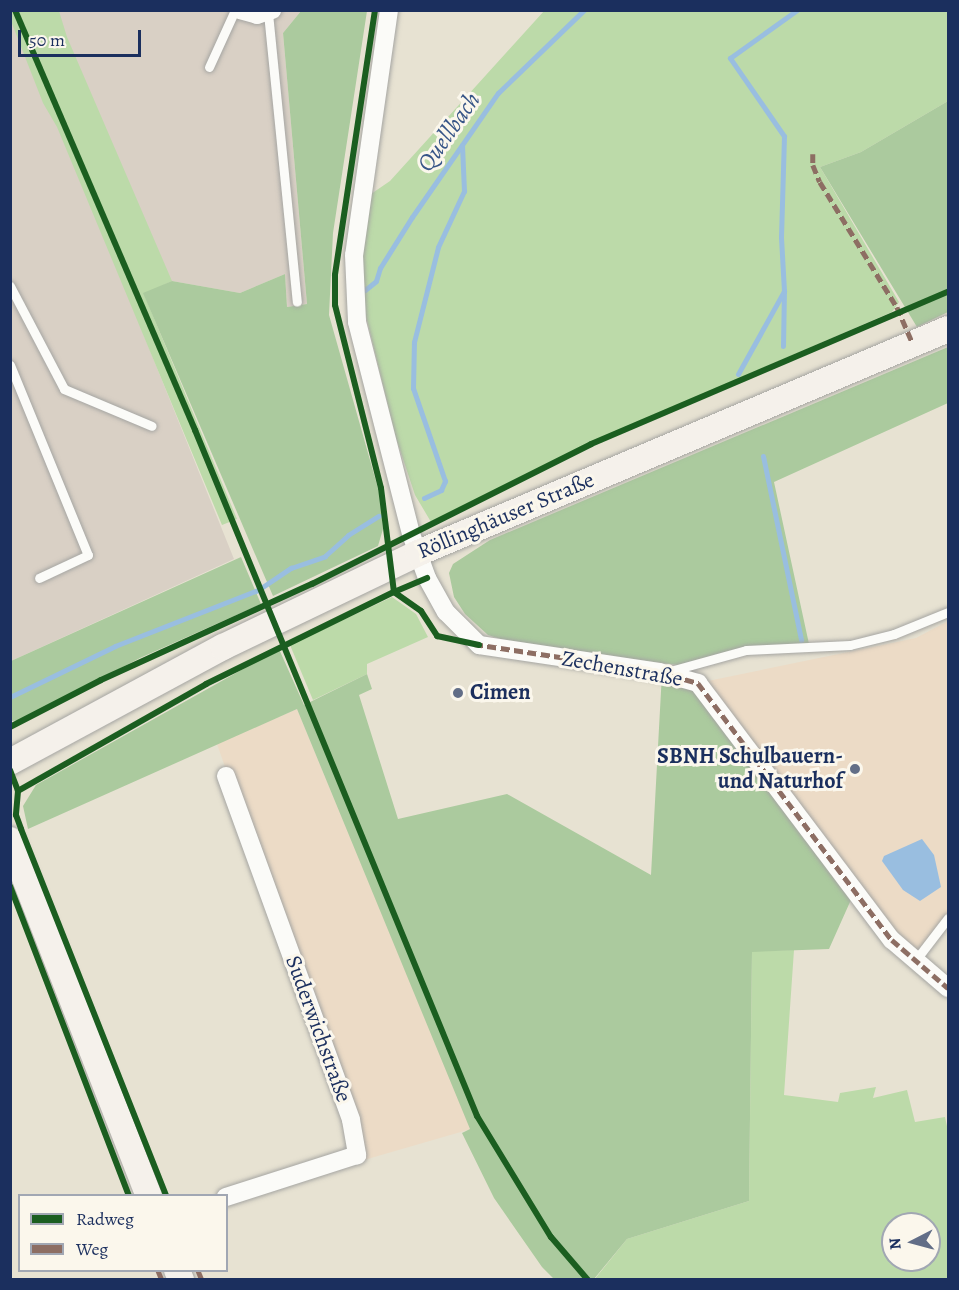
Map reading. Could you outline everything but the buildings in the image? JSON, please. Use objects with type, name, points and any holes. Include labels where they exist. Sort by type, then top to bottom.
[{"type":"main road","name":"Röllinghäuser Straße","points":[[10,762],[223,647],[418,553],[948,328]]},
{"type":"main road","points":[[10,840],[148,1194]]},
{"type":"street","points":[[240,10],[270,12]]},
{"type":"street","name":"Zechenstraße","points":[[389,10],[354,255],[357,311],[400,495],[418,553],[446,612],[479,645],[662,673],[698,683],[854,893],[892,940],[948,988]]},
{"type":"street","name":"Suderwichstraße","points":[[226,776],[351,1120],[357,1155],[228,1196]]},
{"type":"lane","points":[[209,67],[235,10]]},
{"type":"lane","points":[[270,12],[297,302]]},
{"type":"lane","points":[[10,286],[64,388],[152,426]]},
{"type":"lane","points":[[10,365],[88,555],[39,578]]},
{"type":"lane","points":[[662,673],[747,650],[850,645],[921,625],[948,612]]},
{"type":"lane","points":[[915,961],[948,918]]},
{"type":"shaded area","points":[[10,11],[301,11],[283,33],[307,304],[287,307],[285,274],[240,293],[172,281],[130,301],[234,559],[11,661]]},
{"type":"shaded area","name":"SBNH Schulbauern- und Naturhof","points":[[948,621],[948,918],[915,961],[698,683],[916,638]]},
{"type":"shaded area","points":[[297,709],[471,1129],[364,1160],[217,744]]},
{"type":"green space","points":[[11,11],[59,11],[67,37],[172,281],[144,294],[237,519],[222,525],[57,127],[43,103],[11,21]]},
{"type":"green space","points":[[301,11],[367,11],[333,233],[329,315],[381,499],[383,529],[378,546],[273,596],[143,293],[172,281],[240,293],[285,274],[287,307],[307,304],[283,33]]},
{"type":"green space","points":[[544,11],[948,11],[948,101],[861,152],[820,167],[899,302],[892,312],[615,432],[431,522],[415,495],[396,438],[365,312],[360,265],[371,194],[390,181]]},
{"type":"green space","points":[[948,101],[948,312],[917,327],[820,167],[861,152]]},
{"type":"green space","points":[[948,347],[948,403],[774,482],[809,644],[678,665],[520,645],[488,635],[465,614],[454,597],[449,573],[453,564],[490,540]]},
{"type":"green space","points":[[241,557],[261,604],[140,658],[22,720],[11,721],[11,661]]},
{"type":"green space","points":[[392,597],[416,614],[428,637],[367,664],[367,674],[313,700],[290,645]]},
{"type":"green space","points":[[279,649],[304,705],[367,674],[372,689],[359,695],[398,819],[507,794],[651,875],[662,673],[698,683],[854,893],[829,949],[752,952],[749,1201],[627,1239],[594,1279],[554,1279],[542,1267],[494,1198],[462,1133],[470,1129],[297,709],[28,829],[23,806],[36,785]]},
{"type":"green space","points":[[794,950],[784,1095],[838,1102],[840,1093],[876,1087],[873,1098],[907,1090],[915,1122],[945,1117],[948,1131],[948,1279],[594,1280],[627,1239],[749,1201],[752,951]]},
{"type":"water","points":[[922,839],[934,855],[941,887],[920,901],[903,890],[882,861],[884,856]]},
{"type":"waterway","name":"Quellbach","points":[[365,290],[376,281],[380,268],[412,217],[498,93],[584,10]]},
{"type":"waterway","points":[[738,374],[784,291],[781,237],[784,136],[730,58],[797,10]]},
{"type":"waterway","points":[[424,498],[441,490],[445,481],[413,388],[414,342],[438,247],[464,191],[462,145]]},
{"type":"waterway","points":[[783,346],[784,291]]},
{"type":"waterway","points":[[763,456],[801,640]]},
{"type":"waterway","points":[[10,697],[115,646],[258,590],[291,568],[325,556],[348,535],[379,516]]},
{"type":"marked path","points":[[813,154],[813,165],[820,182],[897,307],[913,344]]},
{"type":"marked path","points":[[474,644],[659,672],[698,683],[892,940],[948,988]]},
{"type":"marked path","points":[[159,1272],[162,1280]]},
{"type":"marked path","points":[[199,1272],[202,1280]]},
{"type":"cycle path","points":[[15,10],[195,430],[477,1116],[551,1237],[588,1280]]},
{"type":"cycle path","points":[[375,10],[335,275],[335,305],[381,488],[394,592],[427,578]]},
{"type":"cycle path","points":[[10,727],[101,680],[312,584],[591,444],[948,292]]},
{"type":"cycle path","points":[[18,791],[206,684],[394,592],[421,611],[437,636],[479,645]]},
{"type":"cycle path","points":[[10,770],[18,791],[16,815],[21,829],[165,1194]]},
{"type":"cycle path","points":[[10,886],[128,1194]]},
{"type":"place","name":"Cimen","points":[[458,693]]},
{"type":"place","name":"SBNH Schulbauern- und Naturhof","points":[[855,769]]}]
